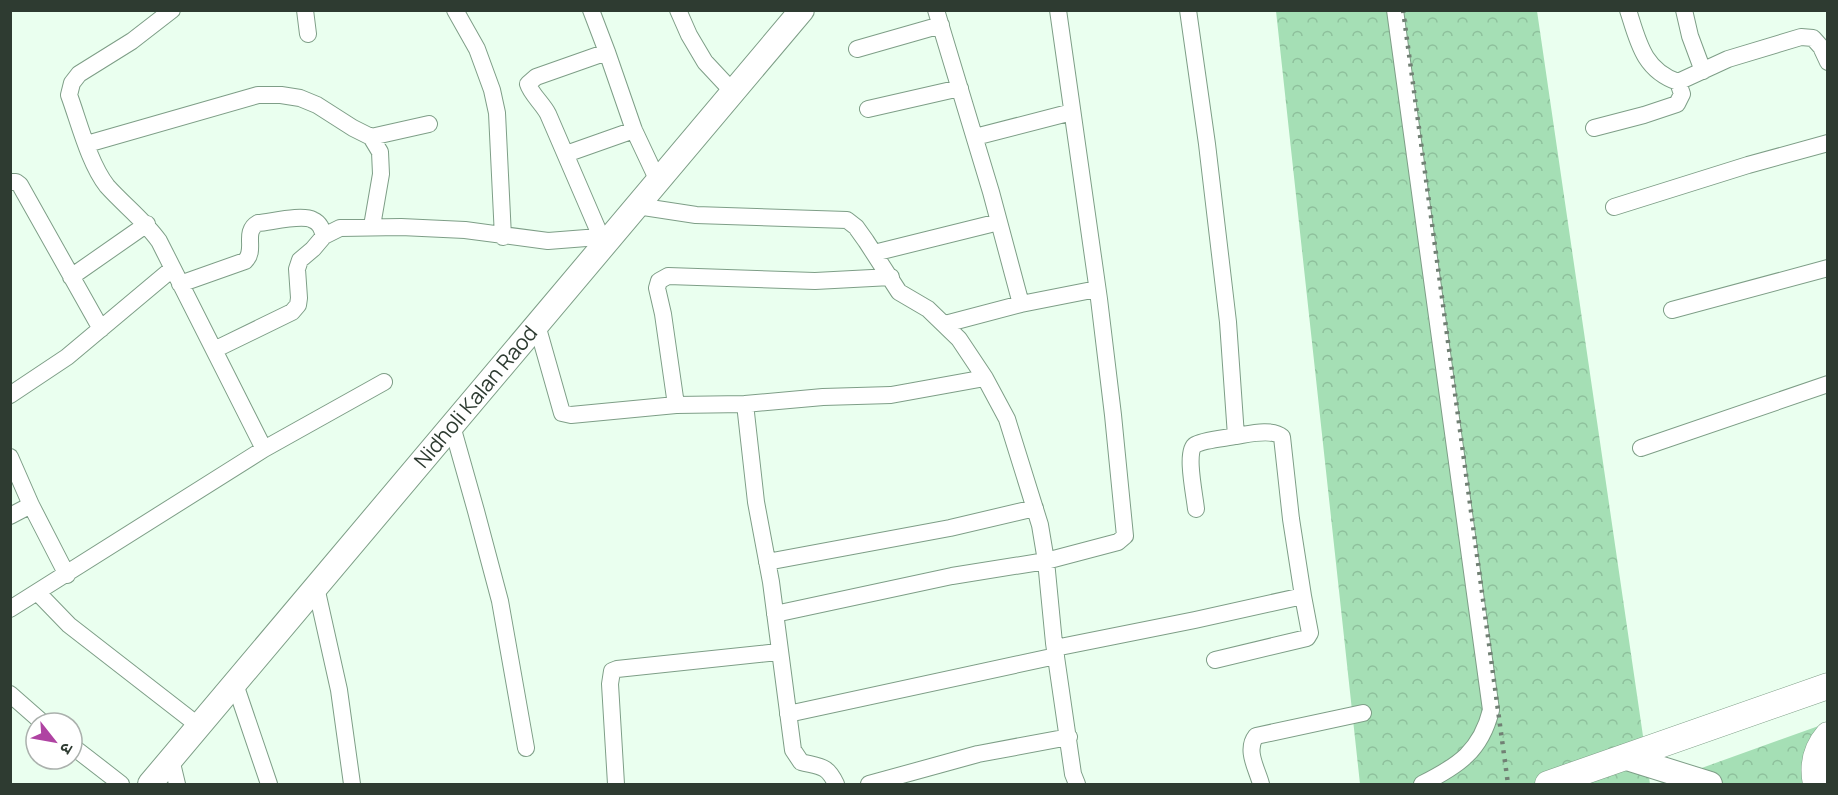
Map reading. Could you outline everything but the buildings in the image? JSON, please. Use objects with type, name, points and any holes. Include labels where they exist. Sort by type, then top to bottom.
[{"type":"main road","points":[[1548,784],[1827,686]]},
{"type":"main road","points":[[1816,784],[1813,773],[1814,758],[1820,743],[1827,735]]},
{"type":"street","points":[[172,10],[132,41],[79,75],[72,83],[69,94],[96,167],[107,186],[147,224],[159,241],[264,449]]},
{"type":"street","points":[[305,10],[308,34]]},
{"type":"street","points":[[455,10],[477,49],[492,90],[497,113],[503,237]]},
{"type":"street","points":[[591,10],[608,52],[634,130],[658,181]]},
{"type":"street","points":[[678,10],[705,62],[733,92]]},
{"type":"street","name":"Nidholi Kalan Raod","points":[[150,784],[537,325],[606,236],[637,206],[802,10]]},
{"type":"street","points":[[775,614],[952,576],[1046,561],[1118,542],[1126,533],[1097,289],[1058,10]]},
{"type":"street","points":[[1188,10],[1208,144],[1228,322],[1236,436]]},
{"type":"street","points":[[1395,10],[1491,710],[1487,727],[1477,745],[1465,759],[1422,784]]},
{"type":"street","points":[[1594,128],[1677,104],[1682,94],[1678,82],[1659,72],[1642,54],[1628,10]]},
{"type":"street","points":[[1684,10],[1690,36],[1703,71]]},
{"type":"street","points":[[857,49],[938,18],[975,137],[1021,304]]},
{"type":"street","points":[[1678,82],[1728,59],[1801,37],[1814,38],[1821,47],[1827,62]]},
{"type":"street","points":[[213,350],[292,312],[299,298],[297,269],[300,260],[324,236],[340,228],[372,226],[465,231],[548,241],[606,236],[544,106],[528,84],[536,77],[608,52]]},
{"type":"street","points":[[868,109],[960,88]]},
{"type":"street","points":[[87,144],[258,95],[300,98],[317,105],[371,137],[380,152],[381,174],[372,226]]},
{"type":"street","points":[[975,137],[1072,112]]},
{"type":"street","points":[[371,137],[429,124]]},
{"type":"street","points":[[566,153],[634,130]]},
{"type":"street","points":[[1614,207],[1827,143]]},
{"type":"street","points":[[10,182],[20,185],[101,329]]},
{"type":"street","points":[[637,206],[696,215],[847,220],[856,227],[899,292],[914,300],[945,324],[959,339],[985,378],[1007,418],[1040,525],[1073,774],[1077,784]]},
{"type":"street","points":[[180,284],[245,261],[250,252],[249,233],[258,223],[305,217],[321,226],[324,236]]},
{"type":"street","points":[[874,252],[999,222]]},
{"type":"street","points":[[71,277],[147,224]]},
{"type":"street","points":[[1672,310],[1827,268]]},
{"type":"street","points":[[10,395],[67,357],[172,269]]},
{"type":"street","points":[[676,405],[657,288],[659,281],[663,278],[668,276],[724,277],[815,281],[891,277]]},
{"type":"street","points":[[945,324],[1021,304],[1097,289]]},
{"type":"street","points":[[537,325],[562,413],[571,415],[676,405],[745,404],[823,397],[891,395],[985,378]]},
{"type":"street","points":[[10,609],[264,449],[384,382]]},
{"type":"street","points":[[1641,448],[1827,384]]},
{"type":"street","points":[[745,404],[756,502],[775,614],[778,652],[793,750],[801,762],[823,766],[830,772],[836,784]]},
{"type":"street","points":[[452,426],[500,601],[526,748]]},
{"type":"street","points":[[1196,509],[1191,449],[1197,444],[1236,436],[1270,432],[1282,437],[1290,510],[1310,633],[1307,638],[1215,660]]},
{"type":"street","points":[[10,458],[67,575]]},
{"type":"street","points":[[10,516],[31,505]]},
{"type":"street","points":[[767,562],[950,528],[1035,508]]},
{"type":"street","points":[[316,587],[339,690],[352,784]]},
{"type":"street","points":[[38,593],[69,625],[199,726]]},
{"type":"street","points":[[788,714],[1303,596]]},
{"type":"street","points":[[616,784],[610,684],[612,671],[778,652]]},
{"type":"street","points":[[235,684],[269,784]]},
{"type":"street","points":[[10,694],[29,711]]},
{"type":"street","points":[[1262,784],[1250,749],[1256,736],[1363,713]]},
{"type":"street","points":[[869,784],[978,754],[1069,737]]},
{"type":"street","points":[[84,755],[122,784]]},
{"type":"street","points":[[1624,757],[1710,784]]},
{"type":"street","points":[[171,759],[177,784]]},
{"type":"green space","points":[[1276,11],[1537,11],[1650,784],[1360,784]]},
{"type":"green space","points":[[1827,723],[1827,784],[1657,784]]},
{"type":"railway","points":[[1403,10],[1508,784]]}]
